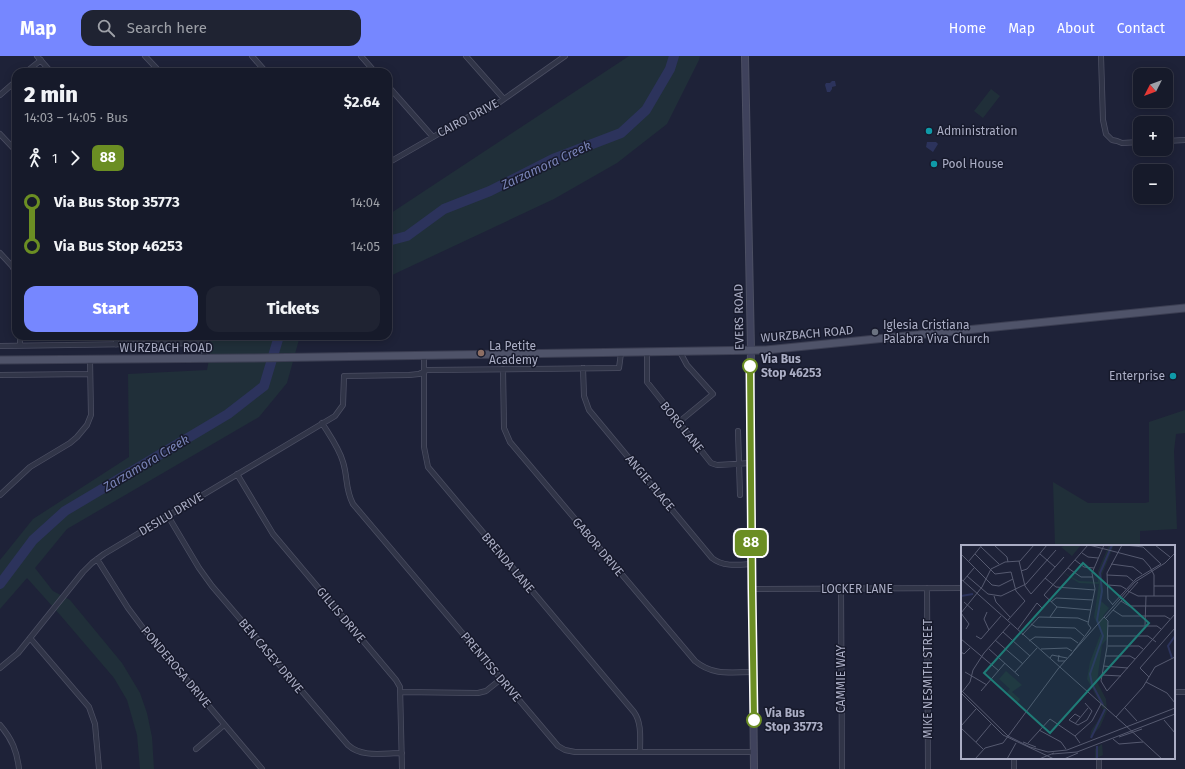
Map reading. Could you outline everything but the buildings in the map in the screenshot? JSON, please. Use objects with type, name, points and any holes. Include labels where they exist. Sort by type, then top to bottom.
[{"type":"main road","name":"EVERS ROAD","points":[[745,56],[751,350],[751,564],[754,769]]},
{"type":"main road","name":"WURZBACH ROAD","points":[[0,360],[204,359],[751,350],[1185,308]]},
{"type":"street","points":[[145,56],[156,68]]},
{"type":"street","points":[[252,56],[262,68]]},
{"type":"street","points":[[361,56],[372,68]]},
{"type":"street","points":[[466,56],[504,99]]},
{"type":"street","name":"CAIRO DRIVE","points":[[392,161],[466,118],[489,109],[564,56]]},
{"type":"street","points":[[1101,56],[1103,120],[1105,130],[1110,138],[1122,142],[1133,142]]},
{"type":"street","points":[[30,68],[39,58],[48,68]]},
{"type":"street","points":[[0,95],[12,84]]},
{"type":"street","points":[[392,91],[433,137]]},
{"type":"street","points":[[0,134],[12,147]]},
{"type":"street","points":[[1173,141],[1185,140]]},
{"type":"street","points":[[0,253],[12,266]]},
{"type":"street","points":[[20,340],[20,346]]},
{"type":"street","points":[[116,340],[116,345]]},
{"type":"street","points":[[0,346],[205,343],[204,359]]},
{"type":"street","name":"BORG LANE","points":[[647,352],[647,382],[711,463],[717,465],[751,463]]},
{"type":"street","points":[[679,422],[713,394],[687,365],[680,352]]},
{"type":"street","points":[[425,371],[619,368],[621,353]]},
{"type":"street","name":"BRENDA LANE","points":[[424,356],[424,447],[428,467],[634,712],[639,723],[640,752]]},
{"type":"street","points":[[0,495],[30,467],[70,443],[86,425],[90,415],[90,360]]},
{"type":"street","name":"ANGIE PLACE","points":[[582,368],[584,396],[589,410],[712,558],[717,562],[727,565],[751,564]]},
{"type":"street","name":"GABOR DRIVE","points":[[503,369],[504,428],[510,442],[695,661],[703,668],[711,671],[753,672]]},
{"type":"street","name":"DESILU DRIVE","points":[[0,668],[12,659],[83,572],[97,559],[335,416],[342,404],[344,376],[410,375],[420,374],[425,371]]},
{"type":"street","points":[[0,375],[90,374]]},
{"type":"street","name":"PRENTISS DRIVE","points":[[322,423],[340,454],[344,466],[346,488],[353,504],[558,746],[565,750],[576,752],[754,752]]},
{"type":"street","points":[[738,431],[740,495]]},
{"type":"street","name":"GILLIS DRIVE","points":[[237,474],[273,534],[396,680],[400,687],[402,769]]},
{"type":"street","name":"BEN CASEY DRIVE","points":[[168,516],[199,568],[212,586],[348,745],[358,752],[402,753]]},
{"type":"street","name":"PONDEROSA DRIVE","points":[[97,559],[128,608],[143,628],[262,769]]},
{"type":"street","name":"MIKE NESMITH STREET","points":[[927,588],[928,769]]},
{"type":"street","name":"LOCKER LANE","points":[[752,589],[961,588]]},
{"type":"street","name":"CAMMIE WAY","points":[[840,589],[842,769]]},
{"type":"street","points":[[30,638],[89,707],[95,724],[99,769]]},
{"type":"street","points":[[401,692],[478,693],[486,691],[501,679]]},
{"type":"street","points":[[0,725],[14,745],[18,769]]},
{"type":"street","points":[[196,749],[224,725]]},
{"type":"shaded area","points":[[629,56],[700,56],[667,124],[617,163],[554,199],[392,275],[392,212]]},
{"type":"shaded area","points":[[991,89],[1000,96],[983,118],[974,111]]},
{"type":"shaded area","points":[[210,340],[299,340],[287,383],[259,417],[67,529],[35,568],[53,591],[70,600],[122,663],[140,693],[147,713],[152,737],[154,769],[140,769],[137,735],[127,700],[114,678],[27,578],[0,609],[0,560],[33,519],[129,457],[128,374],[207,370],[211,348]]},
{"type":"shaded area","points":[[1185,410],[1185,433],[1176,434],[1174,451],[1177,529],[1140,531],[1140,545],[1055,545],[1053,482],[1088,503],[1149,502],[1149,422]]},
{"type":"water","points":[[835,81],[836,86],[832,87],[830,92],[827,92],[825,85],[826,83],[830,83]]},
{"type":"water","points":[[927,142],[936,142],[938,144],[933,152],[926,147]]},
{"type":"waterway","name":"Zarzamora Creek","points":[[392,240],[407,236],[444,209],[490,191],[553,159],[621,133],[646,110],[670,69],[674,56]]},
{"type":"waterway","name":"Zarzamora Creek","points":[[0,584],[33,540],[65,511],[228,414],[264,386],[278,340]]},
{"type":"bus line","name":"88","points":[[750,366],[754,720]]},
{"type":"place","name":"Administration","points":[[929,131]]},
{"type":"place","name":"Pool House","points":[[934,164]]},
{"type":"place","name":"Iglesia Cristiana Palabra Viva Church","points":[[875,332]]},
{"type":"place","name":"La Petite Academy","points":[[481,353]]},
{"type":"place","name":"Via Bus Stop 46253","points":[[750,366]]},
{"type":"place","name":"Enterprise","points":[[1173,376]]},
{"type":"place","name":"Via Bus Stop 35773","points":[[754,720]]}]
